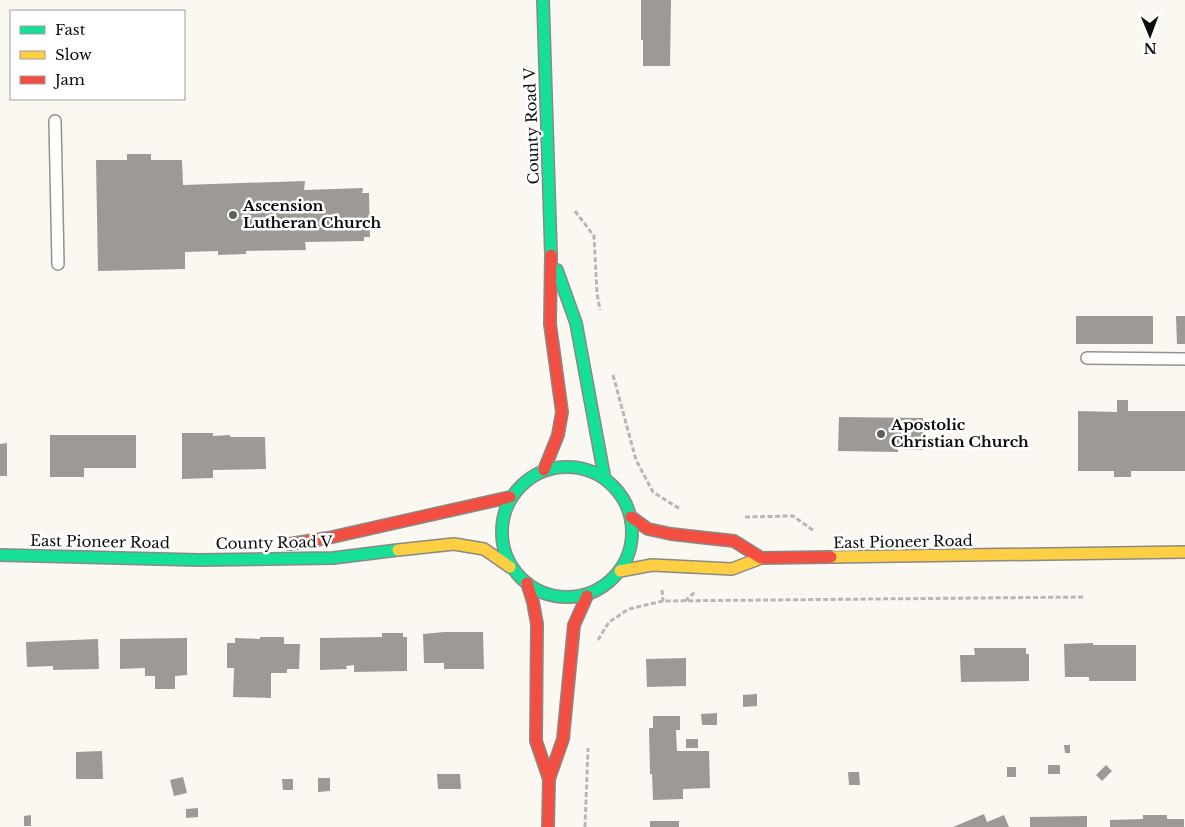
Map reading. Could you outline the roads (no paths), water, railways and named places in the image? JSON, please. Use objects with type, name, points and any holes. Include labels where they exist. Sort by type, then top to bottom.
[{"type":"main road","name":"County Road V","points":[[543,0],[551,252],[550,324],[562,412],[558,435],[544,470]]},
{"type":"main road","name":"County Road V","points":[[551,252],[576,323],[604,475]]},
{"type":"main road","points":[[560,468],[587,470],[604,475],[622,495],[631,516],[633,531],[626,559],[620,571],[605,587],[588,596],[566,598],[542,593],[527,583],[510,567],[501,534],[510,497],[526,479],[544,470],[560,468]]},
{"type":"main road","name":"County Road V","points":[[199,560],[328,538],[510,497]]},
{"type":"main road","points":[[631,516],[648,529],[671,534],[734,541],[760,558]]},
{"type":"main road","name":"County Road V","points":[[199,560],[332,558],[454,544],[484,549],[510,567]]},
{"type":"main road","name":"East Pioneer Road","points":[[760,558],[1185,552]]},
{"type":"main road","name":"East Pioneer Road","points":[[0,555],[199,560]]},
{"type":"main road","points":[[620,571],[652,565],[732,569],[760,558]]},
{"type":"main road","points":[[527,583],[537,624],[536,741],[549,779]]},
{"type":"main road","points":[[548,827],[549,779],[563,739],[574,625],[588,596]]},
{"type":"lane","points":[[55,121],[58,264]]},
{"type":"lane","points":[[1087,358],[1185,359]]},
{"type":"place","name":"Ascension Lutheran Church","points":[[233,215]]},
{"type":"place","name":"Apostolic Christian Church","points":[[881,434]]}]
